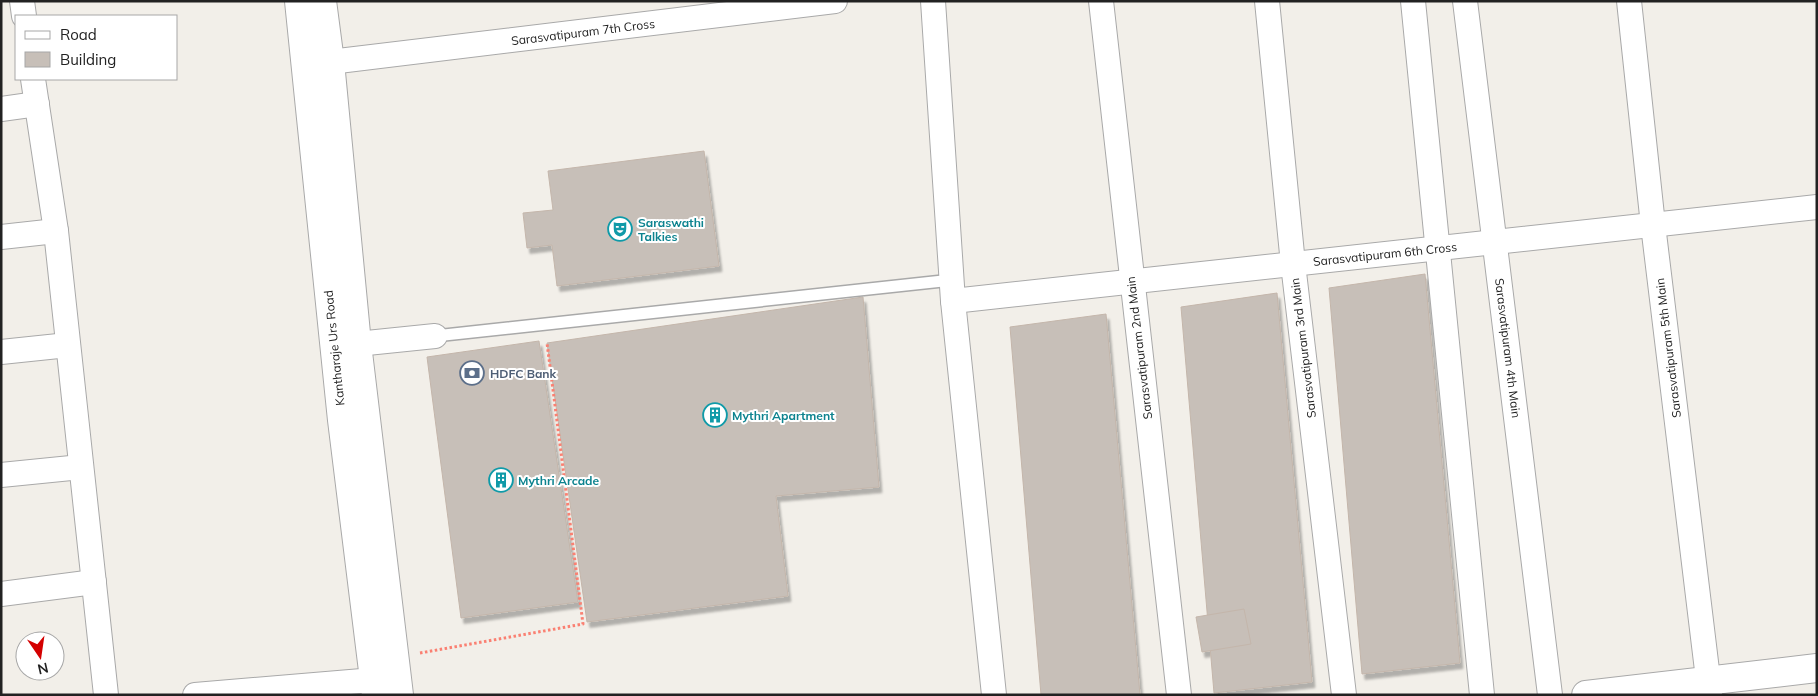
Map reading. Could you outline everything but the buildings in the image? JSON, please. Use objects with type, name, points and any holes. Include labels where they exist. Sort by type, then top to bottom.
[{"type":"street","points":[[22,1],[24,15]]},
{"type":"street","name":"Kantharaje Urs Road","points":[[298,1],[342,420],[375,687]]},
{"type":"street","name":"Kantharaje Urs Road","points":[[322,1],[330,62],[357,344],[399,695]]},
{"type":"street","name":"Sarasvatipuram 7th Cross","points":[[330,62],[835,1]]},
{"type":"street","points":[[933,1],[952,290],[994,695]]},
{"type":"street","name":"Sarasvatipuram 2nd Main","points":[[1101,1],[1131,282],[1179,695]]},
{"type":"street","name":"Sarasvatipuram 3rd Main","points":[[1268,1],[1293,264],[1344,695]]},
{"type":"street","points":[[1413,1],[1482,695]]},
{"type":"street","name":"Sarasvatipuram 4th Main","points":[[1465,1],[1550,695]]},
{"type":"street","name":"Sarasvatipuram 5th Main","points":[[1629,1],[1653,225],[1709,688]]},
{"type":"street","points":[[33,80],[56,231],[106,695]]},
{"type":"street","points":[[1,109],[37,104]]},
{"type":"street","name":"Sarasvatipuram 6th Cross","points":[[952,290],[1131,282],[1817,207]]},
{"type":"street","points":[[1,237],[56,231]]},
{"type":"street","points":[[357,344],[435,336]]},
{"type":"street","points":[[1,352],[68,345]]},
{"type":"street","points":[[1,475],[82,466]]},
{"type":"street","points":[[1,594],[94,582]]},
{"type":"street","points":[[1586,695],[1709,688],[1817,668]]},
{"type":"street","points":[[195,695],[375,687]]},
{"type":"lane","points":[[435,336],[952,290]]},
{"type":"path","points":[[394,658],[583,624],[547,343]]},
{"type":"place","name":"Saraswathi Talkies","points":[[620,229]]},
{"type":"place","name":"HDFC Bank","points":[[472,373]]},
{"type":"place","name":"Mythri Apartment","points":[[715,415]]},
{"type":"place","name":"Mythri Arcade","points":[[501,480]]}]
